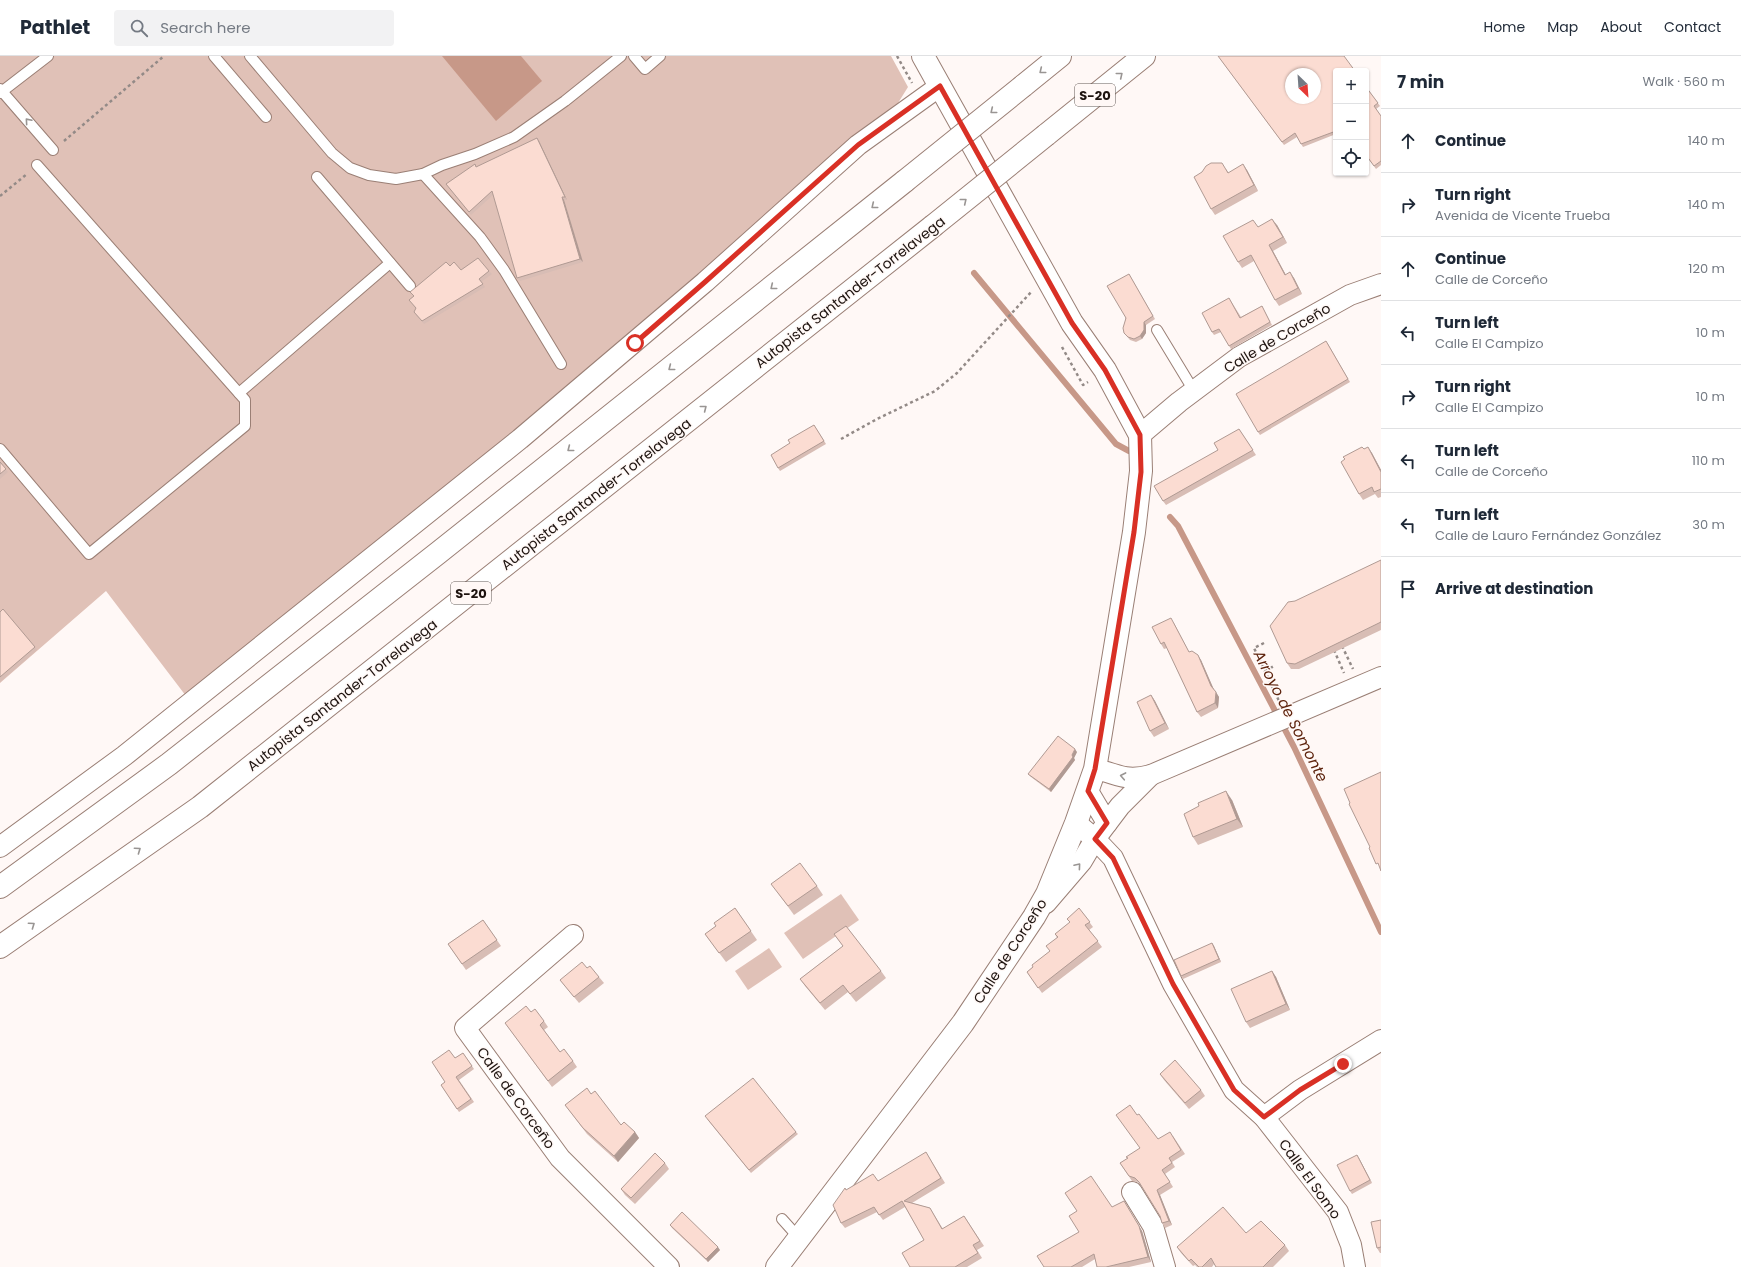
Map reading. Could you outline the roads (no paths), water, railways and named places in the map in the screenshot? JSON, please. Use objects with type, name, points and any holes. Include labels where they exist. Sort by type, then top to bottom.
[{"type":"main road","points":[[923,56],[1072,323],[1105,370],[1140,435]]},
{"type":"main road","points":[[0,887],[182,754],[445,548],[1060,56]]},
{"type":"main road","name":"Autopista Santander-Torrelavega","points":[[0,947],[200,807],[933,226],[1144,56]]},
{"type":"main road","name":"Calle de Corceño","points":[[777,1267],[963,1023],[1047,894],[1076,823],[1095,769],[1134,532],[1141,472],[1140,435]]},
{"type":"street","points":[[0,847],[124,756],[520,439],[705,282],[858,145],[940,86]]},
{"type":"street","name":"Calle de Corceño","points":[[1140,435],[1194,391],[1239,358],[1350,295],[1381,284]]},
{"type":"street","points":[[1095,769],[1121,777],[1136,778],[1151,775],[1381,677]]},
{"type":"street","points":[[1034,916],[1082,861],[1095,839],[1120,806],[1151,775]]},
{"type":"street","points":[[1088,791],[1107,823]]},
{"type":"street","points":[[1076,823],[1095,839],[1113,858],[1173,984],[1234,1090],[1264,1117],[1300,1090],[1381,1040]]},
{"type":"street","name":"Calle de Corceño","points":[[573,935],[465,1028],[560,1158],[669,1267]]},
{"type":"street","name":"Calle El Somo","points":[[1264,1117],[1338,1212],[1351,1245],[1355,1267]]},
{"type":"street","points":[[1132,1192],[1153,1226],[1165,1267]]},
{"type":"lane","points":[[214,56],[266,117]]},
{"type":"lane","points":[[250,56],[332,153],[350,168],[369,176],[396,179],[423,174],[442,165],[475,154],[514,136],[565,101],[621,56]]},
{"type":"lane","points":[[634,56],[645,69],[660,56]]},
{"type":"lane","points":[[44,57],[1,91],[53,150]]},
{"type":"lane","points":[[0,449],[90,554],[245,426],[246,400],[37,165]]},
{"type":"lane","points":[[423,174],[480,237],[504,270],[562,364]]},
{"type":"lane","points":[[317,176],[410,286]]},
{"type":"lane","points":[[239,393],[390,263]]},
{"type":"lane","points":[[1157,330],[1194,391]]},
{"type":"lane","points":[[782,1219],[799,1238]]},
{"type":"waterway","points":[[974,273],[1116,444],[1129,451]]},
{"type":"waterway","name":"Arroyo de Somonte","points":[[1170,517],[1178,526],[1294,747],[1381,932]]}]
